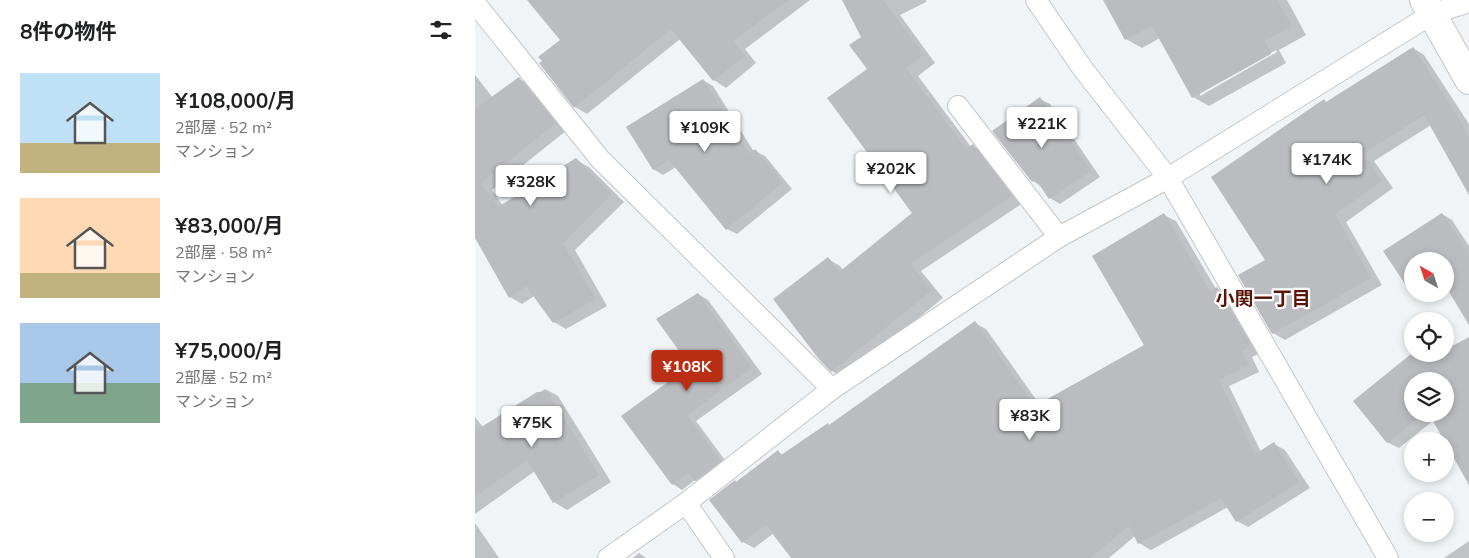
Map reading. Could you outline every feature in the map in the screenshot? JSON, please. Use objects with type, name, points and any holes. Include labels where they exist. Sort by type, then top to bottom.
[{"type":"street","points":[[1428,7],[1469,80]]},
{"type":"lane","points":[[1036,0],[1083,69],[1168,178],[1385,557]]},
{"type":"lane","points":[[608,558],[686,504],[832,389],[1059,237],[1168,178],[1428,7],[1469,2]]},
{"type":"lane","points":[[475,3],[600,159],[832,389]]},
{"type":"lane","points":[[958,106],[1059,237]]},
{"type":"lane","points":[[686,504],[724,558]]},
{"type":"building","points":[[527,0],[789,0],[733,41],[745,56],[713,81],[671,29],[574,108],[539,63],[542,61],[538,57],[560,40]]},
{"type":"building","points":[[842,0],[883,0],[924,55],[906,68],[966,149],[973,144],[1012,196],[910,264],[932,290],[831,372],[773,299],[828,257],[839,272],[912,213],[827,98],[867,69],[849,45],[861,37]]},
{"type":"building","points":[[1103,0],[1277,0],[1292,26],[1265,41],[1271,54],[1192,98],[1152,26],[1125,40]]},
{"type":"building","points":[[1413,47],[1469,137],[1469,195],[1424,115],[1363,154],[1382,181],[1335,214],[1371,278],[1272,334],[1238,275],[1265,260],[1211,177],[1324,99],[1326,102]]},
{"type":"building","points":[[519,77],[556,123],[481,183],[498,207],[576,158],[612,194],[563,243],[596,299],[553,323],[526,286],[509,298],[475,238],[475,109]]},
{"type":"building","points":[[703,79],[749,154],[755,149],[783,182],[726,230],[669,160],[653,170],[626,127]]},
{"type":"building","points":[[1040,97],[1091,171],[1049,199],[1036,180],[1032,182],[992,131]]},
{"type":"building","points":[[1164,213],[1210,291],[1217,287],[1251,345],[1242,351],[1249,365],[1219,380],[1255,454],[1274,442],[1299,482],[1236,522],[1221,498],[1138,544],[1129,526],[1090,558],[791,558],[766,525],[742,543],[709,500],[778,450],[781,455],[828,423],[829,425],[975,321],[1035,406],[1144,345],[1092,256]]},
{"type":"building","points":[[1442,213],[1469,254],[1469,325],[1454,300],[1454,252],[1404,252],[1404,282],[1383,251]]},
{"type":"building","points":[[698,293],[752,368],[687,415],[721,461],[695,481],[688,473],[672,485],[621,416],[690,366],[656,319]]},
{"type":"building","points":[[1469,337],[1469,485],[1454,458],[1454,432],[1439,432],[1434,422],[1454,422],[1454,372],[1404,372],[1404,422],[1413,422],[1387,443],[1353,401],[1404,360],[1404,362],[1454,362],[1454,345]]},
{"type":"building","points":[[537,392],[548,392],[599,475],[553,503],[527,460],[475,497],[475,431]]},
{"type":"district","name":"小関一丁目","points":[[1263,298]]}]
